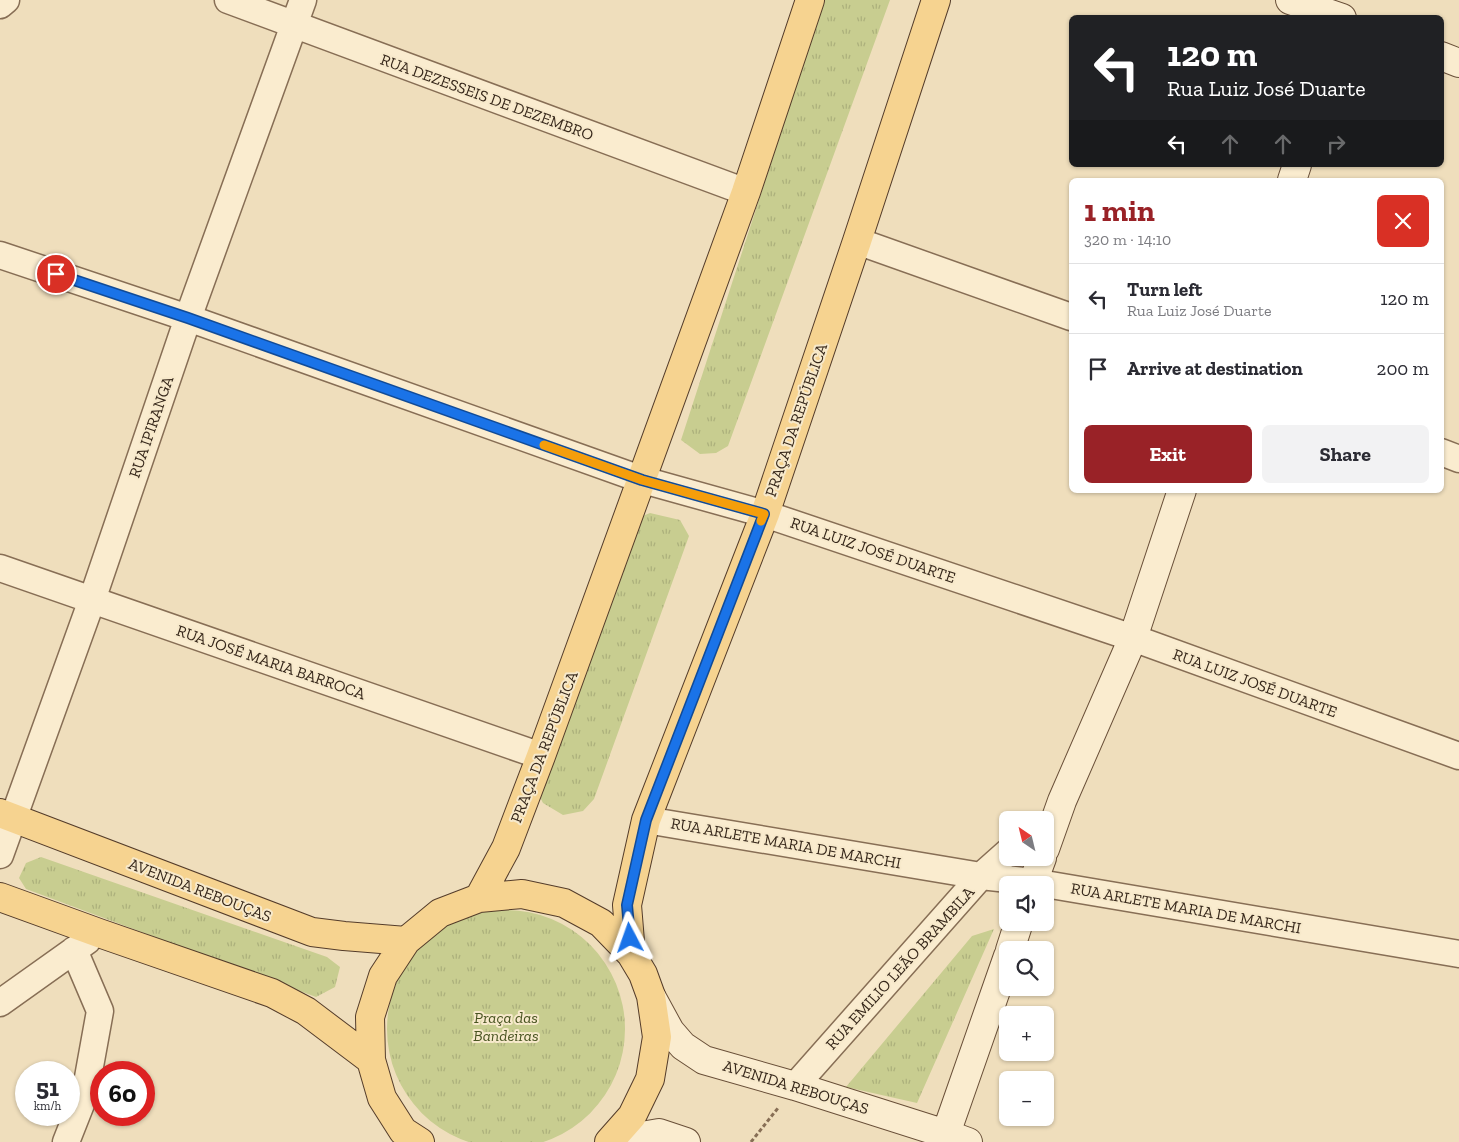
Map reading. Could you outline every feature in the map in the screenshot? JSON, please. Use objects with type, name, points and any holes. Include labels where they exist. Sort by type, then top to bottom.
[{"type":"main road","name":"PRAÇA DA REPÚBLICA","points":[[480,898],[506,848],[541,756],[746,192],[810,0]]},
{"type":"main road","name":"PRAÇA DA REPÚBLICA","points":[[630,954],[627,905],[646,820],[764,514],[858,241],[936,0]]},
{"type":"main road","name":"AVENIDA REBOUÇAS","points":[[7,816],[312,932],[406,941]]},
{"type":"main road","points":[[407,1138],[382,1098],[371,1060],[370,1017],[383,976],[406,941],[440,914],[480,898],[522,894],[564,903],[601,923],[630,954],[643,974],[651,996],[656,1037],[650,1079],[632,1116],[608,1142]]},
{"type":"main road","points":[[0,897],[272,993],[306,1011],[371,1060]]},
{"type":"street","points":[[0,5],[6,0]]},
{"type":"street","name":"RUA DEZESSEIS DE DEZEMBRO","points":[[228,0],[746,192]]},
{"type":"street","name":"RUA IPIRANGA","points":[[0,855],[7,816],[92,600],[188,318],[303,0]]},
{"type":"street","points":[[1290,0],[1333,15]]},
{"type":"street","points":[[1352,15],[1357,0]]},
{"type":"street","points":[[1444,57],[1459,63]]},
{"type":"street","points":[[858,241],[1069,316]]},
{"type":"street","name":"RUA LUIZ JOSÉ DUARTE","points":[[0,255],[188,318],[642,480],[764,514],[1133,638],[1459,756]]},
{"type":"street","points":[[1444,453],[1459,459]]},
{"type":"street","points":[[1054,824],[1133,638],[1181,493]]},
{"type":"street","name":"RUA JOSÉ MARIA BARROCA","points":[[0,568],[541,756]]},
{"type":"street","points":[[1051,811],[1062,801]]},
{"type":"street","name":"RUA ARLETE MARIA DE MARCHI","points":[[646,820],[981,876],[1036,875],[1459,954]]},
{"type":"street","name":"RUA EMILIO LEÃO BRAMBILA","points":[[795,1086],[981,876],[999,860]]},
{"type":"street","points":[[0,1003],[99,933]]},
{"type":"street","points":[[66,1142],[85,1094],[100,1011],[74,950]]},
{"type":"street","points":[[952,1139],[999,985]]},
{"type":"street","name":"AVENIDA REBOUÇAS","points":[[651,996],[670,1031],[684,1046],[704,1060],[795,1086],[952,1139]]},
{"type":"street","points":[[617,1142],[659,1133],[686,1142]]},
{"type":"path","points":[[751,1142],[795,1086]]},
{"type":"green space","points":[[824,0],[890,0],[728,446],[716,453],[700,454],[681,440]]},
{"type":"green space","points":[[650,513],[680,520],[689,536],[594,799],[583,811],[563,815],[543,803],[536,789],[635,519]]},
{"type":"green space","points":[[41,857],[327,957],[340,967],[335,987],[316,997],[26,889],[19,878],[26,863]]},
{"type":"green space","name":"Praça das Bandeiras","points":[[494,910],[518,910],[541,915],[562,924],[582,937],[598,953],[611,973],[620,994],[625,1017],[625,1041],[620,1064],[605,1095],[582,1121],[562,1134],[541,1143],[471,1143],[440,1128],[414,1105],[407,1095],[396,1075],[387,1041],[387,1017],[392,994],[401,973],[414,953],[430,937],[450,924],[471,915]]},
{"type":"green space","points":[[994,929],[917,1103],[846,1087],[972,936]]},
{"type":"slow traffic","points":[[544,445],[642,480],[764,514],[761,521]]},
{"type":"route","points":[[56,274],[188,318],[642,480],[764,514],[646,820],[627,905],[630,938]]}]
